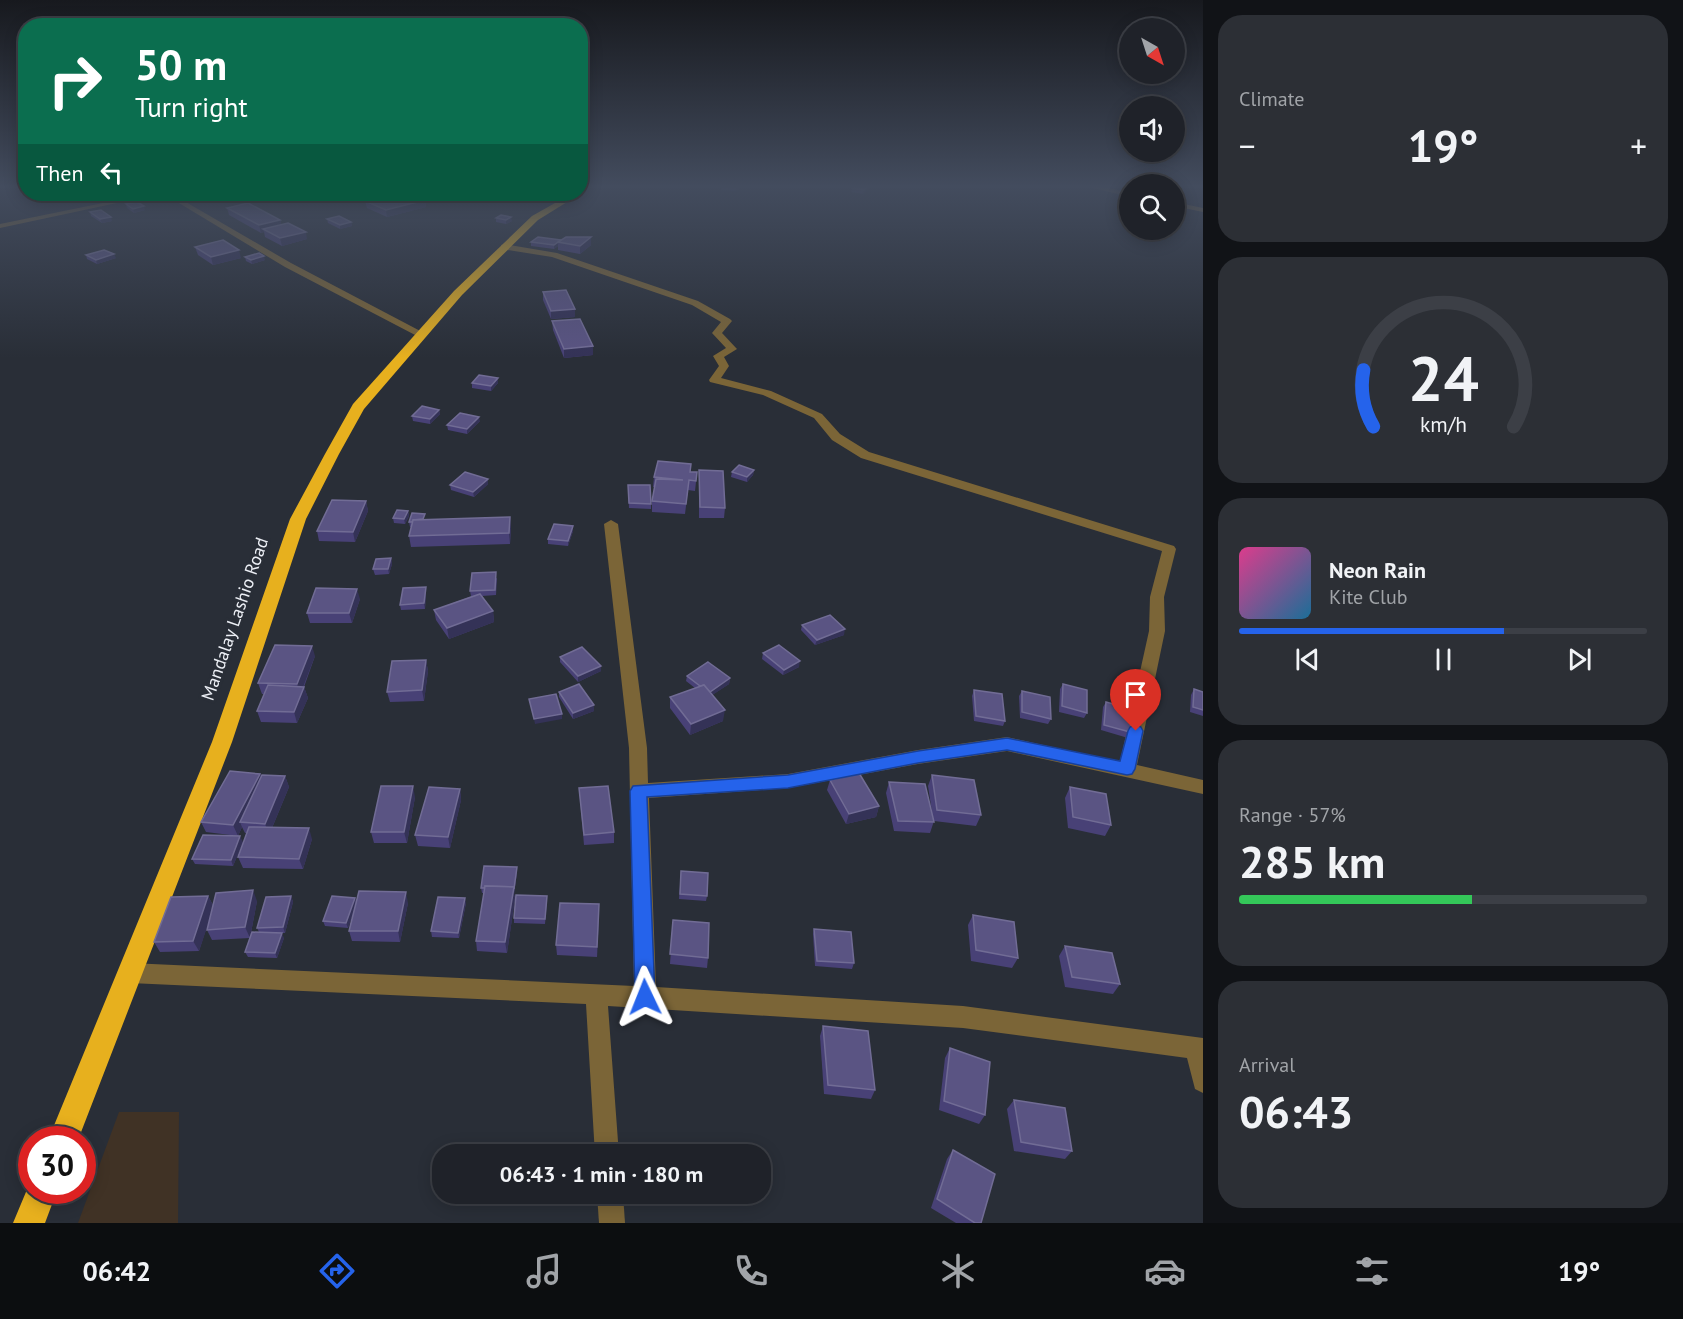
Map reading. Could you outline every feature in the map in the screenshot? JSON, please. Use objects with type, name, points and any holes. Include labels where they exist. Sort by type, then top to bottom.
[{"type":"highway","name":"Mandalay Lashio Road","points":[[69,1126],[222,742],[298,519],[358,407],[421,334],[507,244]]},
{"type":"highway","points":[[30,1223],[37,1204]]},
{"type":"street","points":[[254,244],[421,334]]},
{"type":"street","points":[[504,247],[554,255],[614,274],[695,303],[727,321],[717,333],[732,349],[718,356],[724,366],[714,380],[767,393],[818,416],[836,437],[865,455],[1169,549],[1157,597],[1157,631],[1127,769]]},
{"type":"street","points":[[611,524],[638,748],[645,997]]},
{"type":"street","points":[[639,791],[788,781],[918,757],[1007,744],[1203,787]]},
{"type":"street","points":[[130,973],[596,994],[963,1017],[1200,1049],[1203,1081]]},
{"type":"street","points":[[596,994],[607,1144]]},
{"type":"street","points":[[611,1204],[612,1223]]},
{"type":"shaded area","points":[[119,1112],[179,1112],[178,1223],[78,1223],[85,1204],[96,1204],[96,1174]]},
{"type":"building","points":[[207,244],[230,244],[239,250],[211,257],[195,247]]},
{"type":"building","points":[[104,250],[114,254],[96,260],[86,255]]},
{"type":"building","points":[[259,253],[264,256],[251,260],[245,257]]},
{"type":"building","points":[[566,290],[575,309],[551,311],[543,292]]},
{"type":"building","points":[[580,319],[593,346],[564,349],[552,321]]},
{"type":"building","points":[[479,375],[498,378],[491,386],[472,383]]},
{"type":"building","points":[[422,406],[439,410],[430,419],[412,416]]},
{"type":"building","points":[[460,413],[479,417],[467,429],[447,425]]},
{"type":"building","points":[[658,461],[691,464],[690,472],[697,472],[696,481],[689,480],[686,504],[652,501],[656,479],[683,480],[654,477]]},
{"type":"building","points":[[739,465],[754,470],[747,477],[732,472]]},
{"type":"building","points":[[699,470],[723,471],[725,508],[700,507]]},
{"type":"building","points":[[465,472],[488,479],[473,492],[450,485]]},
{"type":"building","points":[[628,485],[650,485],[651,504],[629,503]]},
{"type":"building","points":[[332,500],[366,501],[353,532],[317,531]]},
{"type":"building","points":[[397,510],[408,511],[404,519],[393,518]]},
{"type":"building","points":[[412,513],[425,514],[423,519],[409,522]]},
{"type":"building","points":[[510,517],[509,533],[409,536],[413,520]]},
{"type":"building","points":[[554,524],[573,526],[568,541],[548,539]]},
{"type":"building","points":[[391,558],[388,569],[373,569],[376,559]]},
{"type":"building","points":[[496,572],[495,590],[470,591],[472,573]]},
{"type":"building","points":[[426,587],[424,603],[400,605],[403,588]]},
{"type":"building","points":[[316,588],[357,589],[349,613],[307,613]]},
{"type":"building","points":[[480,594],[493,611],[447,628],[434,610]]},
{"type":"building","points":[[830,615],[845,629],[817,640],[802,625]]},
{"type":"building","points":[[275,645],[312,646],[297,684],[258,683]]},
{"type":"building","points":[[779,645],[800,661],[784,670],[763,653]]},
{"type":"building","points":[[582,647],[601,666],[578,676],[560,657]]},
{"type":"building","points":[[426,660],[422,690],[387,692],[392,661]]},
{"type":"building","points":[[708,662],[730,678],[710,692],[704,685],[700,686],[687,676]]},
{"type":"building","points":[[579,684],[594,705],[573,713],[559,692]]},
{"type":"building","points":[[1063,684],[1087,690],[1087,713],[1062,706]]},
{"type":"building","points":[[268,685],[304,687],[294,712],[257,711]]},
{"type":"building","points":[[704,685],[725,710],[691,724],[670,697]]},
{"type":"building","points":[[1194,689],[1203,692],[1203,710],[1193,707]]},
{"type":"building","points":[[974,690],[1002,694],[1005,721],[976,716]]},
{"type":"building","points":[[1022,691],[1050,697],[1051,719],[1022,712]]},
{"type":"building","points":[[556,694],[562,714],[534,719],[529,699]]},
{"type":"building","points":[[1106,702],[1132,709],[1130,732],[1104,725]]},
{"type":"building","points":[[230,771],[260,774],[233,825],[201,822]]},
{"type":"building","points":[[859,773],[879,806],[849,814],[830,780]]},
{"type":"building","points":[[262,775],[285,776],[265,824],[240,822]]},
{"type":"building","points":[[932,775],[974,780],[981,815],[937,810]]},
{"type":"building","points":[[889,782],[925,784],[934,822],[898,821]]},
{"type":"building","points":[[381,786],[413,786],[404,832],[371,832]]},
{"type":"building","points":[[608,786],[614,832],[584,835],[579,788]]},
{"type":"building","points":[[429,787],[460,789],[448,837],[415,835]]},
{"type":"building","points":[[1070,787],[1106,794],[1111,825],[1073,817]]},
{"type":"building","points":[[249,827],[309,828],[299,859],[238,857]]},
{"type":"building","points":[[203,835],[240,836],[231,860],[192,859]]},
{"type":"building","points":[[484,866],[517,867],[514,889],[514,887],[485,886],[481,888]]},
{"type":"building","points":[[681,871],[708,873],[707,896],[680,894]]},
{"type":"building","points":[[485,886],[514,887],[505,942],[476,941]]},
{"type":"building","points":[[253,890],[245,927],[207,930],[216,893]]},
{"type":"building","points":[[359,891],[406,892],[398,931],[349,931]]},
{"type":"building","points":[[516,895],[547,896],[545,919],[514,918]]},
{"type":"building","points":[[208,896],[193,941],[154,942],[171,897]]},
{"type":"building","points":[[291,896],[283,927],[257,928],[266,897]]},
{"type":"building","points":[[332,896],[355,898],[346,923],[323,921]]},
{"type":"building","points":[[438,897],[465,898],[458,933],[431,931]]},
{"type":"building","points":[[560,903],[599,904],[597,947],[556,945]]},
{"type":"building","points":[[973,915],[1014,922],[1018,958],[976,950]]},
{"type":"building","points":[[673,920],[709,923],[708,958],[670,954]]},
{"type":"building","points":[[814,929],[851,932],[854,963],[817,961]]},
{"type":"building","points":[[252,932],[282,933],[275,953],[245,952]]},
{"type":"building","points":[[1065,946],[1112,953],[1120,984],[1072,977]]},
{"type":"building","points":[[823,1026],[868,1031],[875,1090],[828,1085]]},
{"type":"building","points":[[950,1048],[990,1062],[985,1115],[944,1101]]},
{"type":"building","points":[[1014,1100],[1065,1108],[1072,1151],[1021,1142]]},
{"type":"building","points":[[953,1150],[995,1174],[981,1223],[975,1223],[937,1199]]},
{"type":"route","points":[[645,997],[639,791],[788,781],[918,757],[1007,744],[1127,769],[1136,731]]}]
